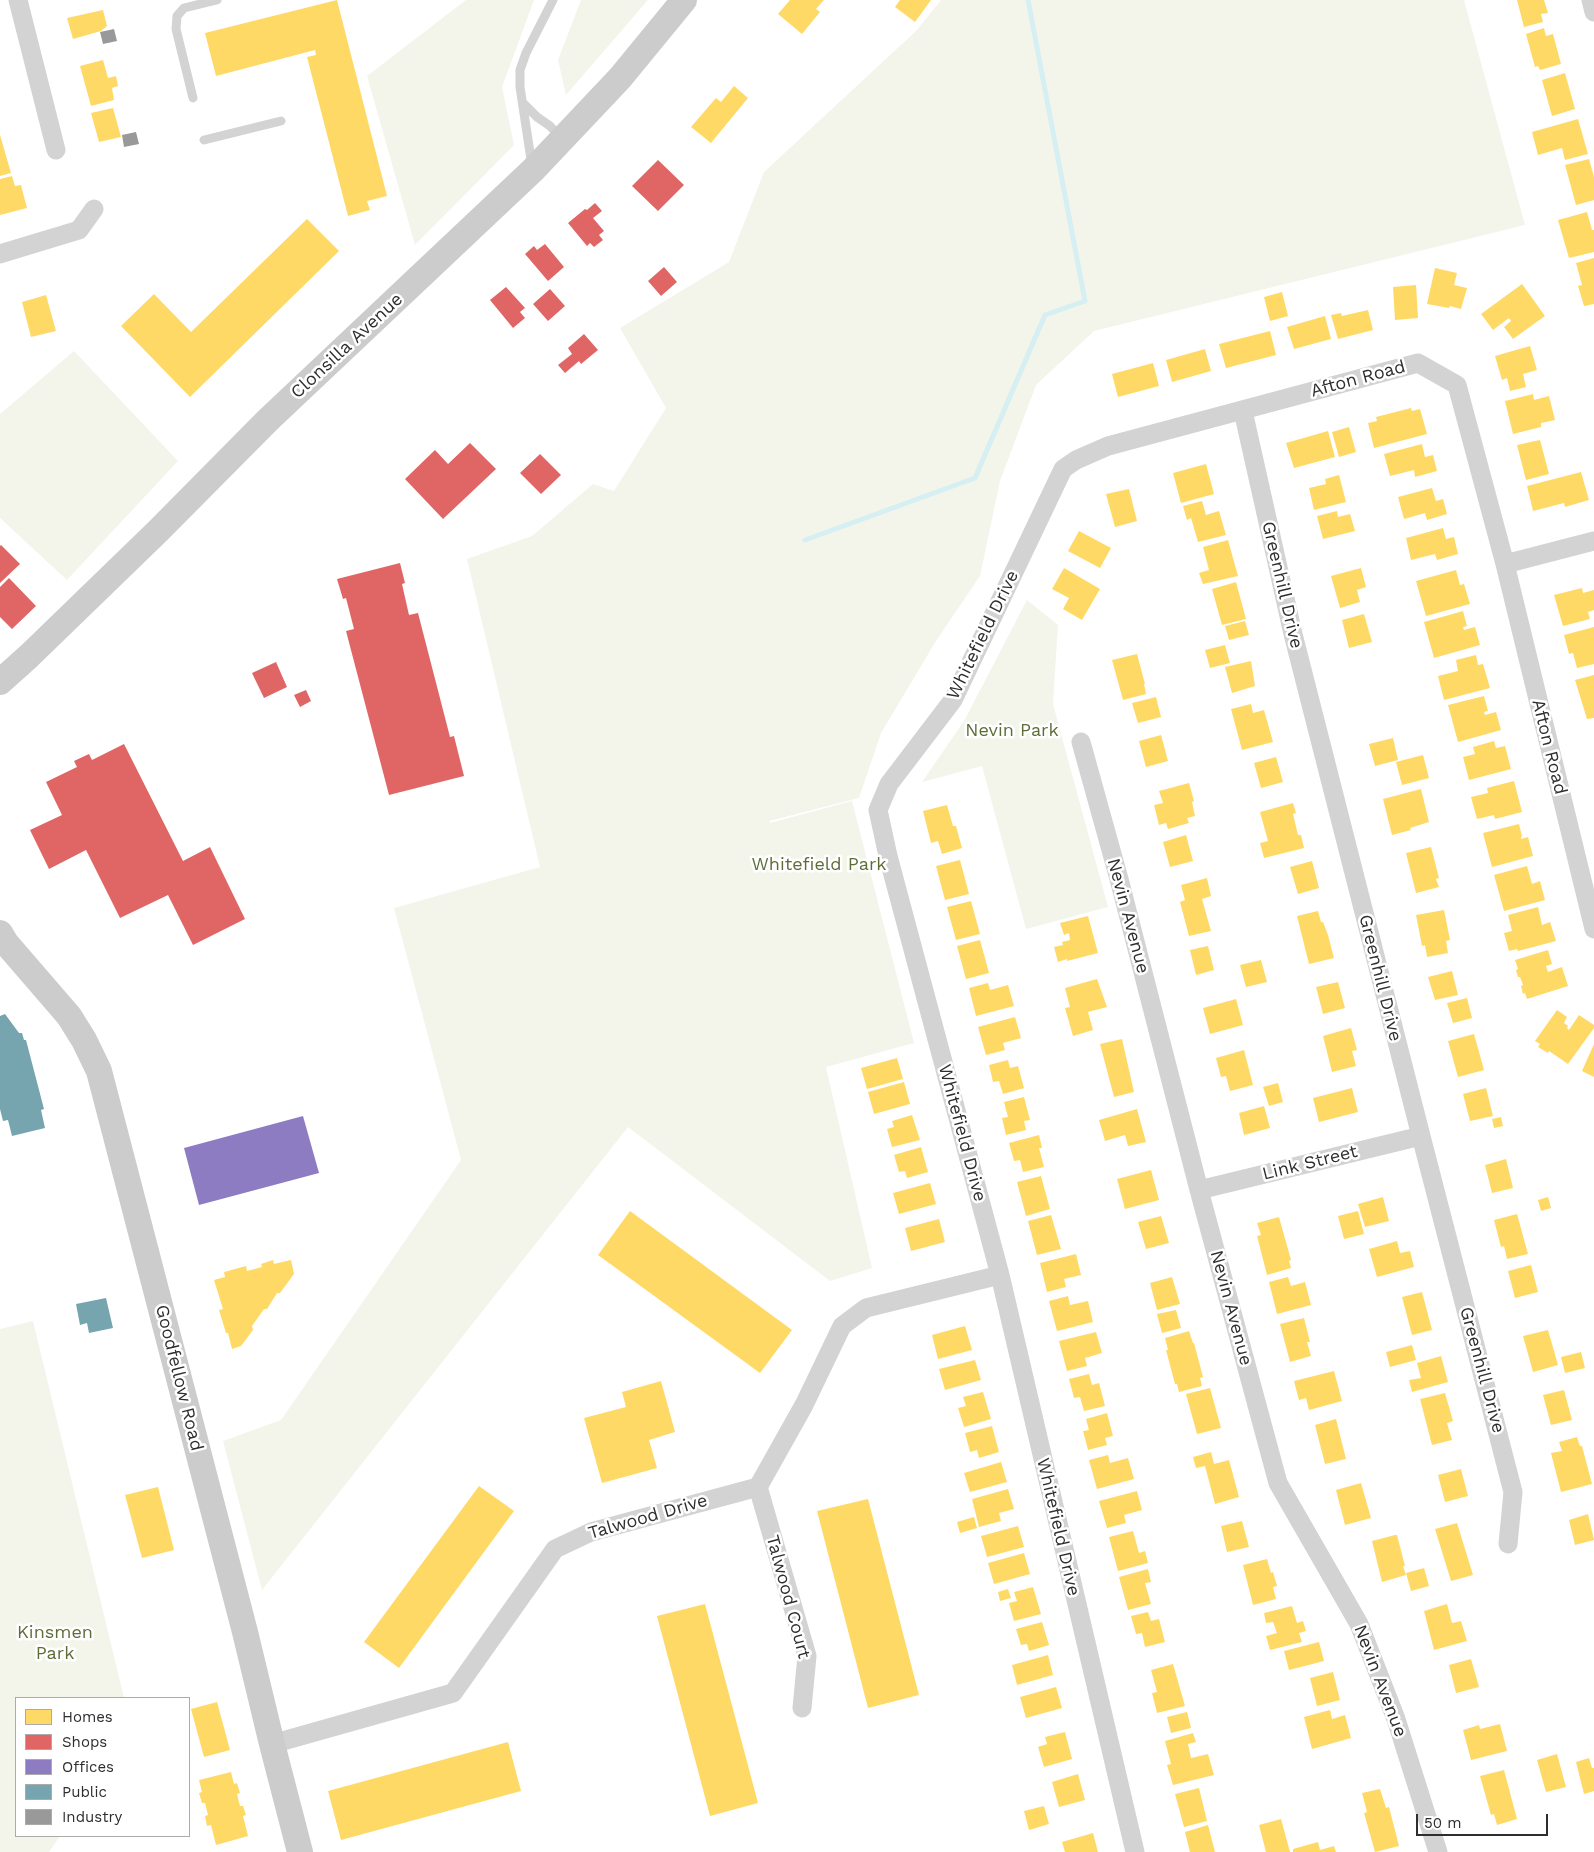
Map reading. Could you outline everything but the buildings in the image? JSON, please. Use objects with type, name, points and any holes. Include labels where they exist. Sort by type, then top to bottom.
[{"type":"street","points":[[18,0],[56,150]]},
{"type":"street","name":"Clonsilla Avenue","points":[[1,680],[29,656],[104,584],[268,420],[532,170],[620,78],[684,0]]},
{"type":"street","points":[[1591,0],[1594,12]]},
{"type":"street","points":[[0,254],[79,230],[94,209]]},
{"type":"street","name":"Afton Road","points":[[1076,460],[1108,446],[1418,363],[1457,385],[1504,564],[1594,929]]},
{"type":"street","name":"Greenhill Drive","points":[[1243,411],[1293,634],[1420,1136],[1513,1492],[1508,1544]]},
{"type":"street","name":"Whitefield Drive","points":[[1076,460],[1063,469],[953,700],[889,784],[878,810],[888,856],[1000,1276],[1134,1852]]},
{"type":"street","points":[[1504,564],[1594,541]]},
{"type":"street","name":"Nevin Avenue","points":[[1081,742],[1278,1483],[1359,1624],[1396,1719],[1438,1852]]},
{"type":"street","name":"Goodfellow Road","points":[[0,933],[6,943],[70,1016],[99,1071],[245,1632],[300,1852]]},
{"type":"street","name":"Link Street","points":[[1199,1190],[1420,1136]]},
{"type":"street","points":[[758,1487],[804,1405],[842,1326],[866,1308],[1000,1276]]},
{"type":"street","name":"Talwood Drive","points":[[272,1744],[453,1693],[556,1549],[591,1532],[758,1487]]},
{"type":"street","name":"Talwood Court","points":[[758,1487],[808,1656],[802,1708]]},
{"type":"lane","points":[[193,98],[176,29],[177,16],[184,8],[217,0]]},
{"type":"lane","points":[[532,170],[525,126],[524,104],[520,87],[520,70],[553,0]]},
{"type":"lane","points":[[524,104],[537,117],[550,126],[562,140]]},
{"type":"lane","points":[[204,140],[281,121]]},
{"type":"green space","points":[[466,0],[534,0],[502,87],[514,145],[415,245],[367,76]]},
{"type":"green space","points":[[581,0],[648,0],[566,95],[558,60]]},
{"type":"green space","name":"Whitefield Park","points":[[941,0],[1464,0],[1525,225],[1094,331],[1036,385],[1000,481],[980,576],[936,641],[881,733],[859,798],[769,821],[770,823],[852,801],[914,1043],[826,1067],[872,1268],[830,1281],[628,1127],[262,1590],[223,1441],[281,1420],[461,1160],[394,908],[540,867],[467,559],[532,536],[593,484],[614,491],[666,408],[620,328],[729,262],[764,172],[916,31]]},
{"type":"green space","points":[[74,351],[178,461],[67,580],[0,518],[0,414]]},
{"type":"green space","name":"Nevin Park","points":[[1027,600],[1058,625],[1053,704],[1108,907],[1026,929],[982,766],[922,782],[964,721]]},
{"type":"green space","name":"Kinsmen Park","points":[[33,1321],[124,1697],[15,1697],[15,1837],[59,1837],[49,1852],[0,1852],[0,1329]]},
{"type":"waterway","points":[[805,540],[975,478],[1045,315],[1085,301],[1028,0]]}]
